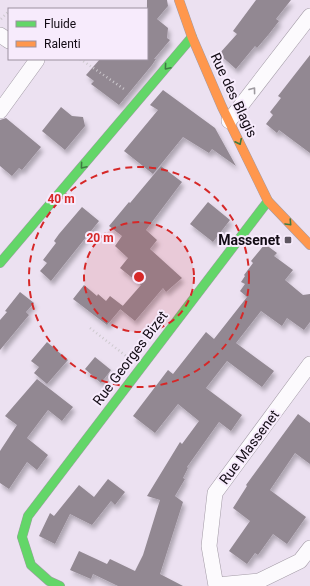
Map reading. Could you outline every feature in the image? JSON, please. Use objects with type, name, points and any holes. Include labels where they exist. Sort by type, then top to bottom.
[{"type":"street","name":"Rue des Blagis","points":[[178,0],[192,37],[229,121],[268,201],[310,245]]},
{"type":"street","points":[[229,121],[310,16]]},
{"type":"street","points":[[0,263],[192,37]]},
{"type":"street","points":[[0,111],[37,60]]},
{"type":"street","name":"Rue Georges Bizet","points":[[60,586],[49,581],[31,565],[22,537],[28,516],[268,201]]},
{"type":"street","name":"Rue Massenet","points":[[216,585],[209,546],[215,492],[310,364]]},
{"type":"street","points":[[216,585],[260,581],[300,561],[310,548]]},
{"type":"path","points":[[0,20],[8,12]]},
{"type":"path","points":[[81,60],[139,99]]},
{"type":"path","points":[[90,328],[141,368]]},
{"type":"building","points":[[147,0],[167,0],[168,6],[157,19],[168,28],[167,38],[170,40],[154,59],[156,59],[152,65],[119,105],[91,84],[94,81],[86,75],[99,60],[148,60]]},
{"type":"building","points":[[256,0],[291,0],[276,19],[279,21],[269,34],[257,48],[255,46],[236,69],[219,54],[237,34],[233,31]]},
{"type":"building","points":[[310,55],[310,153],[279,130],[277,133],[266,124],[273,115],[270,112],[281,98],[278,96]]},
{"type":"building","points":[[163,90],[215,128],[236,166],[212,149],[209,153],[183,137],[153,174],[124,151],[158,110],[150,105]]},
{"type":"building","points":[[61,107],[72,116],[83,117],[85,126],[65,150],[42,131]]},
{"type":"building","points":[[6,118],[41,147],[22,170],[19,168],[12,176],[0,166],[0,120]]},
{"type":"building","points":[[161,166],[182,182],[146,230],[157,240],[150,249],[182,278],[166,292],[163,288],[135,321],[120,309],[141,285],[120,268],[128,258],[115,246],[122,236],[109,226]]},
{"type":"building","points":[[208,202],[230,220],[213,242],[190,224]]},
{"type":"building","points":[[82,207],[99,221],[51,281],[40,271],[47,263],[43,260],[56,243],[54,241],[59,234]]},
{"type":"building","points":[[265,244],[277,253],[274,256],[293,270],[285,280],[303,295],[310,294],[310,322],[304,330],[287,318],[282,326],[261,311],[236,343],[274,371],[262,387],[227,361],[206,388],[242,415],[231,431],[219,422],[187,467],[188,468],[183,478],[185,479],[175,496],[183,502],[160,574],[183,586],[118,586],[93,574],[91,579],[70,570],[79,551],[107,564],[110,559],[135,571],[143,555],[160,500],[147,496],[180,442],[182,444],[199,421],[178,404],[155,433],[133,416],[168,370],[173,374],[206,332],[214,339],[247,297],[240,291],[245,284],[241,282],[245,276],[244,275],[253,263],[251,261]]},
{"type":"building","points":[[84,285],[97,296],[98,294],[106,301],[110,296],[123,306],[107,325],[73,299]]},
{"type":"building","points":[[20,292],[34,303],[26,312],[29,315],[0,350],[0,320]]},
{"type":"building","points":[[47,342],[68,360],[47,384],[34,373],[39,367],[31,361]]},
{"type":"building","points":[[95,357],[111,370],[101,383],[85,369]]},
{"type":"building","points":[[37,379],[73,407],[62,421],[48,410],[27,438],[48,455],[37,470],[27,462],[9,489],[0,483],[0,451],[17,425],[5,416]]},
{"type":"building","points":[[298,414],[310,423],[310,464],[295,453],[270,490],[306,517],[287,544],[273,534],[258,555],[255,553],[247,564],[229,551],[250,521],[233,508],[247,486],[246,485]]},
{"type":"building","points":[[108,479],[125,492],[115,505],[111,501],[92,525],[70,514],[55,544],[39,536],[50,513],[54,516],[79,485],[94,497]]},
{"type":"traffic: fast","points":[[0,263],[192,37]]},
{"type":"traffic: fast","points":[[60,586],[49,581],[31,565],[22,537],[28,516],[268,201]]},
{"type":"traffic: slow","points":[[179,0],[192,37],[222,107],[268,201],[310,245]]},
{"type":"place","name":"Massenet","points":[[288,240]]}]
